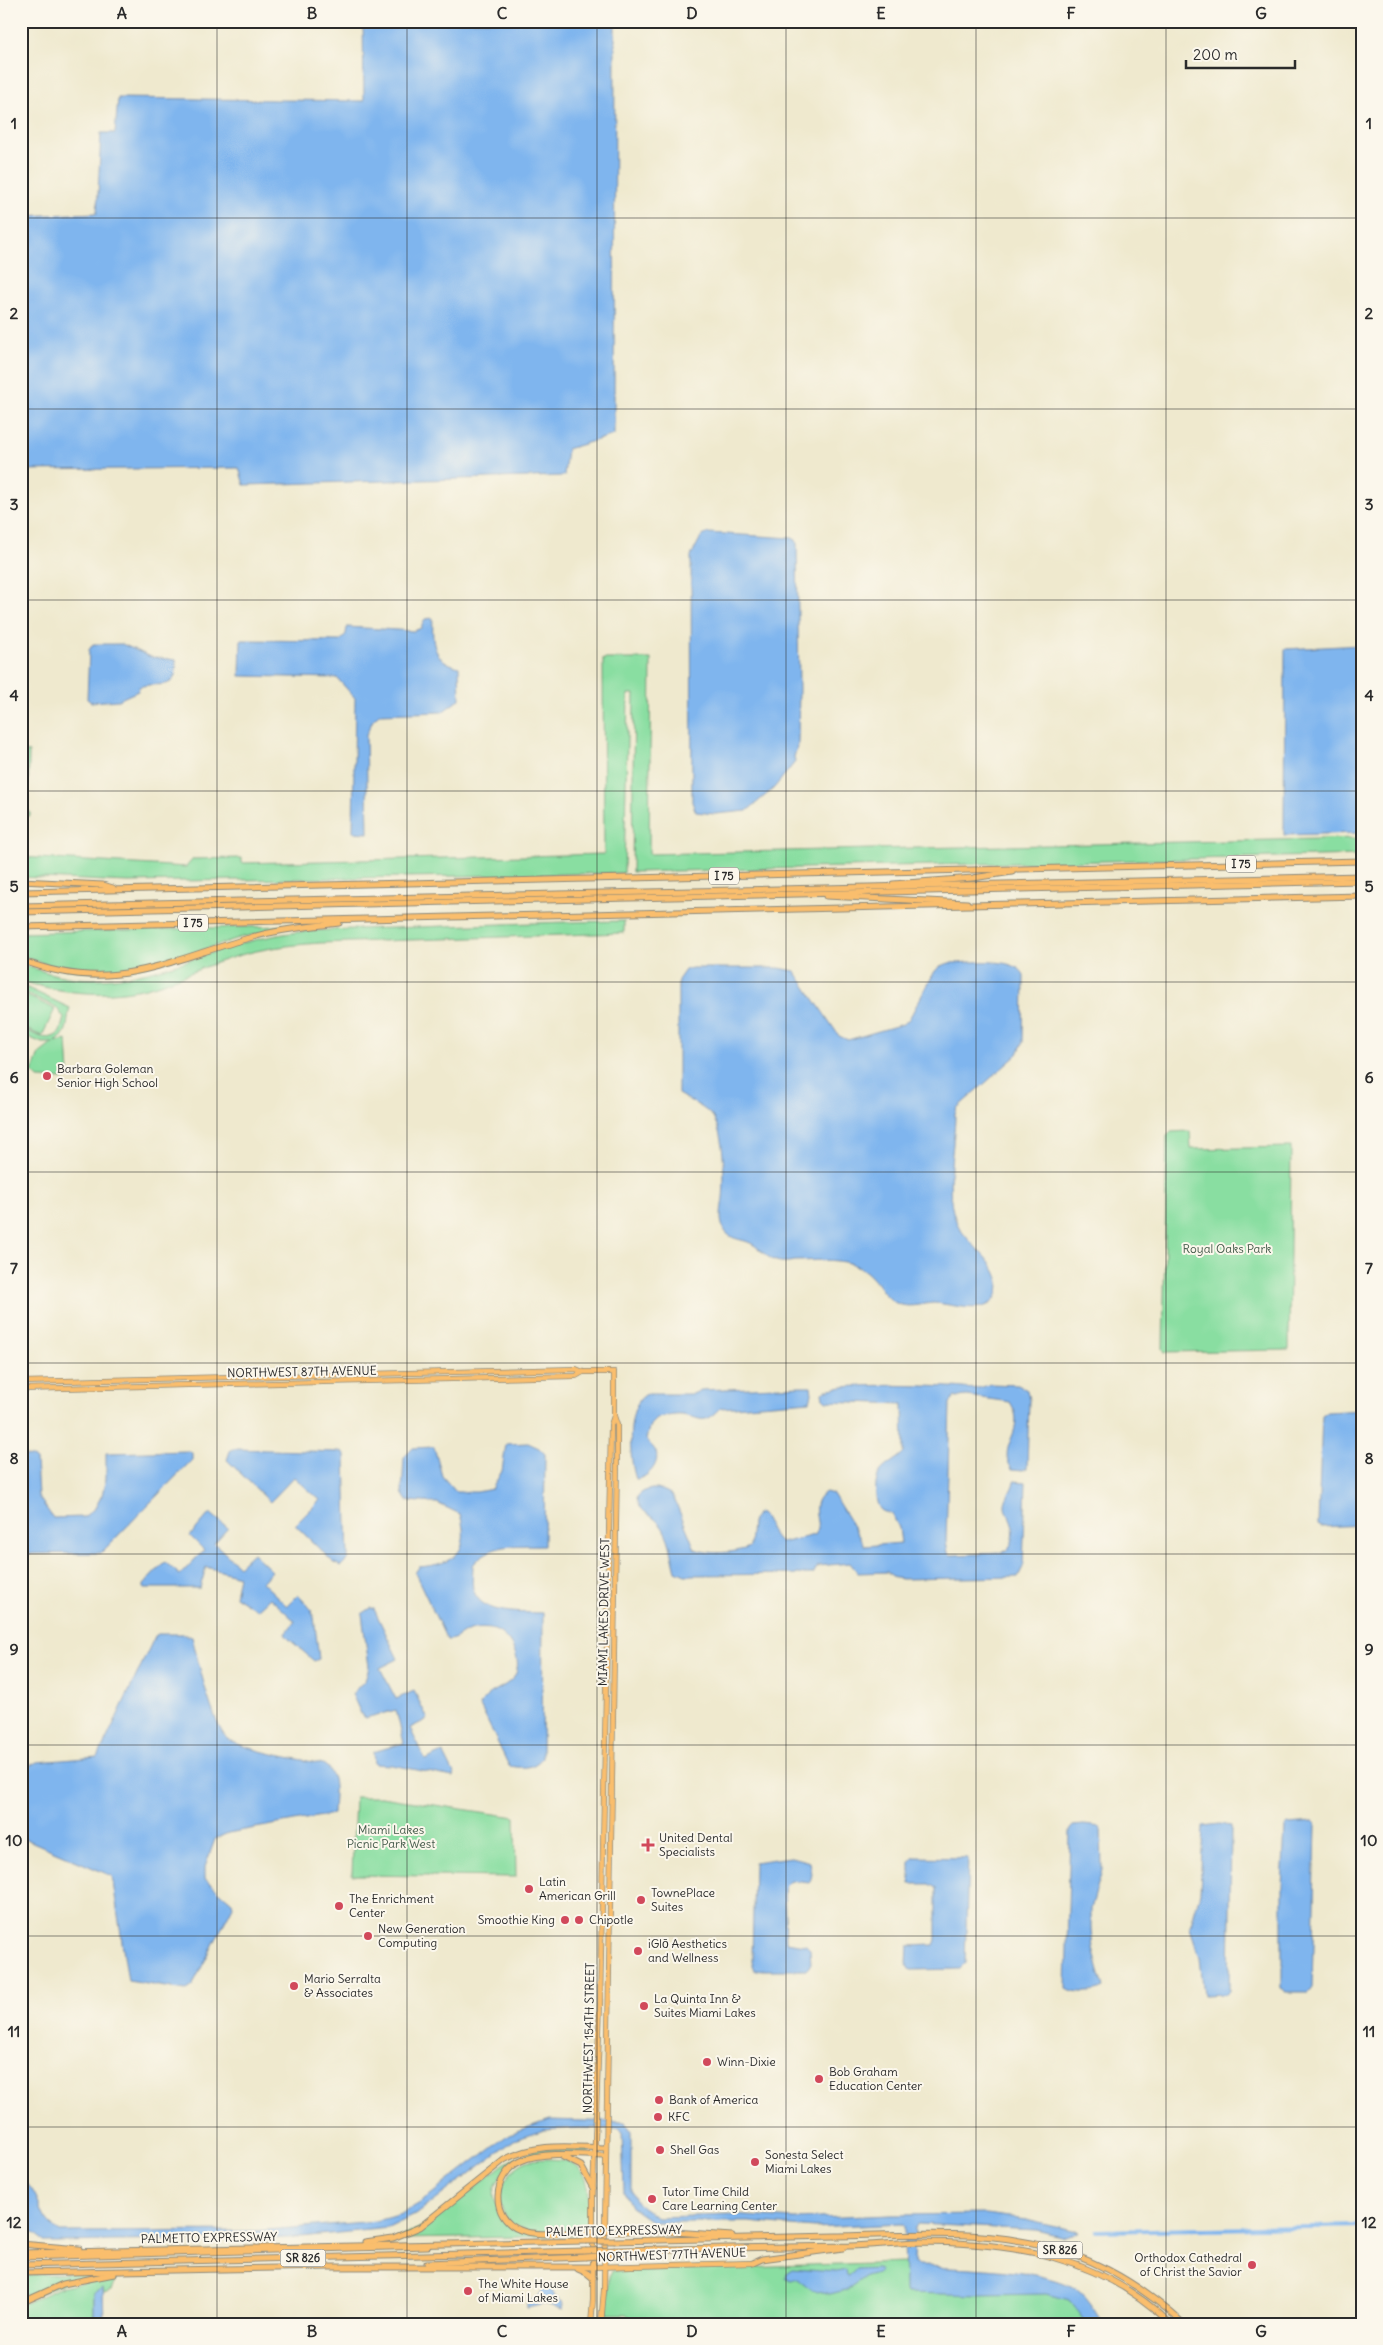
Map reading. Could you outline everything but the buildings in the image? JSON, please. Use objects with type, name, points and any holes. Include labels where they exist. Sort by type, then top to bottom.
[{"type":"highway","name":"I 75","points":[[21,892],[1362,861]]},
{"type":"highway","points":[[848,888],[973,878],[1032,868]]},
{"type":"highway","points":[[21,906],[1362,876]]},
{"type":"highway","points":[[21,881],[103,885],[118,890]]},
{"type":"highway","points":[[21,912],[1362,881]]},
{"type":"highway","points":[[788,894],[960,901],[973,905]]},
{"type":"highway","name":"I 75","points":[[21,927],[1362,896]]},
{"type":"highway","points":[[21,960],[42,968],[78,975],[104,976],[127,974],[148,970],[268,933],[364,919]]},
{"type":"highway","points":[[358,2245],[393,2238],[420,2227],[504,2160],[517,2153],[549,2146],[605,2148]]},
{"type":"highway","points":[[558,2156],[579,2164],[586,2172],[593,2188]]},
{"type":"highway","points":[[605,2156],[529,2158],[512,2166],[500,2183],[497,2195],[498,2206],[509,2224],[527,2232],[719,2233],[744,2238]]},
{"type":"highway","name":"PALMETTO EXPRESSWAY","points":[[21,2253],[903,2233],[969,2234],[1015,2239],[1069,2253],[1122,2277],[1146,2293],[1184,2324]]},
{"type":"highway","name":"PALMETTO EXPRESSWAY","points":[[21,2265],[585,2254],[689,2249],[852,2246],[918,2242],[993,2245],[1022,2249],[1053,2257],[1104,2277],[1143,2301],[1171,2324]]},
{"type":"highway","points":[[21,2257],[421,2247],[441,2243]]},
{"type":"highway","points":[[21,2244],[92,2251]]},
{"type":"highway","points":[[753,2263],[852,2246]]},
{"type":"highway","points":[[414,2266],[585,2254]]},
{"type":"highway","points":[[21,2274],[414,2266],[592,2267]]},
{"type":"highway","points":[[575,2268],[587,2272],[592,2278]]},
{"type":"highway","points":[[21,2303],[63,2284],[83,2278],[136,2271]]},
{"type":"main road","name":"NORTHWEST 87TH AVENUE","points":[[21,1382],[576,1369],[583,1372],[614,1372]]},
{"type":"main road","name":"NORTHWEST 87TH AVENUE","points":[[21,1389],[576,1376],[583,1372]]},
{"type":"main road","name":"MIAMI LAKES DRIVE WEST","points":[[604,1808],[610,1425],[614,1416],[614,1372]]},
{"type":"main road","name":"MIAMI LAKES DRIVE WEST","points":[[611,1808],[618,1438],[618,1425],[614,1416]]},
{"type":"main road","name":"NORTHWEST 154TH STREET","points":[[590,2324],[593,2303],[593,2188],[597,2129],[604,1808]]},
{"type":"main road","name":"NORTHWEST 154TH STREET","points":[[601,2324],[604,2267],[611,1808]]},
{"type":"main road","name":"NORTHWEST 77TH AVENUE","points":[[592,2267],[753,2263]]},
{"type":"green space","points":[[603,659],[651,659],[649,854],[1362,838],[1362,855],[632,872],[634,694],[628,694],[624,873],[128,882],[21,877],[21,857],[186,867],[193,859],[242,858],[242,863],[604,854]]},
{"type":"green space","points":[[21,751],[29,752],[28,811],[30,816],[21,816]]},
{"type":"green space","points":[[624,921],[624,933],[320,943],[277,947],[234,957],[145,988],[110,993],[74,992],[21,981],[21,963],[58,975],[94,979],[128,976],[162,969],[263,938],[299,932]]},
{"type":"green space","points":[[283,926],[156,964],[130,969],[104,971],[77,970],[50,965],[21,955],[21,933]]},
{"type":"green space","points":[[21,985],[70,1008],[66,1030],[55,1042],[67,1040],[69,1075],[65,1079],[38,1078],[32,1072],[39,1054],[53,1043],[42,1043],[21,1034],[21,1028],[41,1037],[51,1037],[60,1032],[64,1018],[56,1007],[21,991]]},
{"type":"green space","points":[[21,993],[55,1009],[42,1036],[21,1027]]},
{"type":"green space","name":"Royal Oaks Park","points":[[1190,1131],[1191,1149],[1291,1147],[1289,1350],[1165,1352],[1163,1349],[1167,1135],[1170,1132]]},
{"type":"green space","name":"Miami Lakes Picnic Park West","points":[[355,1797],[381,1797],[515,1817],[516,1877],[352,1875]]},
{"type":"green space","points":[[540,2149],[589,2150],[589,2153],[544,2152],[520,2160],[498,2180],[495,2198],[498,2208],[515,2230],[583,2234],[583,2236],[397,2239],[431,2222],[505,2163]]},
{"type":"green space","points":[[550,2159],[566,2161],[576,2165],[583,2173],[589,2195],[589,2229],[547,2232],[531,2231],[512,2223],[505,2214],[501,2204],[504,2183],[519,2166],[530,2160]]},
{"type":"green space","points":[[906,2262],[907,2292],[1046,2292],[1071,2300],[1089,2324],[639,2324],[626,2314],[607,2314],[609,2276],[612,2271]]},
{"type":"green space","points":[[92,2273],[91,2276],[67,2282],[21,2301],[21,2275]]},
{"type":"green space","points":[[115,2276],[116,2281],[112,2289],[104,2292],[103,2287],[94,2293],[94,2324],[21,2324],[21,2305],[59,2288]]},
{"type":"water","points":[[363,21],[615,21],[614,435],[567,449],[564,476],[244,485],[239,468],[21,470],[21,216],[97,213],[101,133],[115,133],[118,98],[364,101]]},
{"type":"water","points":[[708,533],[792,538],[796,540],[797,544],[799,688],[798,743],[794,757],[795,762],[774,788],[747,811],[715,814],[696,812],[692,802],[691,556],[701,537]]},
{"type":"water","points":[[433,618],[434,643],[439,655],[443,660],[459,667],[460,699],[442,712],[379,714],[373,720],[366,735],[368,833],[353,832],[355,698],[337,678],[240,676],[241,640],[340,641],[346,634],[347,627],[414,631],[421,628],[425,619]]},
{"type":"water","points":[[93,644],[122,644],[151,657],[176,660],[174,678],[166,684],[139,687],[138,691],[118,700],[91,702],[87,699],[89,650]]},
{"type":"water","points":[[1362,645],[1362,833],[1284,835],[1285,649]]},
{"type":"water","points":[[949,963],[1002,963],[1012,965],[1024,975],[1023,1042],[1018,1054],[957,1108],[955,1114],[950,1184],[953,1211],[962,1231],[991,1264],[996,1273],[999,1282],[998,1292],[994,1300],[987,1305],[970,1308],[933,1303],[910,1306],[901,1305],[890,1299],[867,1272],[852,1264],[831,1260],[778,1262],[756,1246],[730,1236],[725,1231],[721,1219],[724,1166],[719,1130],[710,1114],[678,1094],[678,980],[685,970],[692,968],[779,968],[795,971],[839,1036],[848,1040],[903,1024],[909,1019],[935,971]]},
{"type":"water","points":[[990,1384],[1018,1385],[1027,1390],[1029,1400],[1027,1468],[1023,1470],[1012,1469],[1008,1460],[1007,1452],[1016,1421],[1015,1412],[1010,1402],[967,1396],[955,1397],[950,1403],[946,1542],[948,1553],[951,1555],[1002,1553],[1006,1550],[1012,1542],[1014,1533],[1012,1523],[1005,1509],[1006,1500],[1014,1481],[1026,1482],[1023,1567],[1018,1577],[903,1579],[895,1578],[887,1572],[858,1573],[850,1563],[818,1566],[813,1574],[685,1575],[676,1571],[663,1528],[642,1509],[638,1502],[637,1497],[649,1489],[659,1489],[669,1493],[673,1496],[695,1549],[708,1552],[722,1552],[737,1551],[750,1547],[752,1522],[758,1512],[765,1518],[774,1536],[781,1543],[814,1535],[818,1528],[816,1503],[821,1495],[826,1492],[833,1494],[865,1546],[901,1543],[899,1528],[892,1514],[882,1511],[879,1507],[876,1491],[880,1472],[904,1452],[903,1404],[828,1401],[823,1398],[822,1392],[845,1387],[883,1385],[974,1388]]},
{"type":"water","points":[[811,1386],[812,1394],[810,1401],[721,1408],[706,1419],[679,1415],[657,1418],[650,1425],[646,1439],[656,1452],[655,1466],[645,1476],[636,1479],[631,1446],[632,1420],[640,1400],[647,1394],[693,1394],[701,1390]]},
{"type":"water","points":[[1362,1410],[1362,1525],[1321,1527],[1318,1525],[1322,1415],[1327,1412]]},
{"type":"water","points":[[528,1443],[539,1448],[545,1454],[544,1545],[506,1547],[488,1552],[473,1565],[472,1579],[474,1592],[479,1600],[486,1605],[504,1611],[543,1613],[542,1758],[531,1766],[523,1767],[509,1766],[480,1706],[486,1697],[514,1677],[517,1663],[513,1648],[503,1635],[488,1629],[478,1628],[469,1630],[447,1640],[415,1573],[419,1567],[442,1563],[457,1554],[463,1538],[460,1514],[437,1503],[407,1501],[402,1493],[404,1457],[413,1448],[434,1447],[442,1476],[456,1492],[477,1492],[492,1489],[502,1471],[506,1444]]},
{"type":"water","points":[[233,1449],[341,1452],[345,1455],[348,1559],[341,1566],[334,1563],[295,1525],[320,1500],[294,1477],[270,1502],[227,1460],[230,1451]]},
{"type":"water","points":[[189,1451],[192,1453],[192,1460],[101,1553],[21,1554],[21,1455],[32,1457],[36,1460],[38,1496],[53,1518],[84,1517],[95,1508],[102,1495],[106,1479],[106,1453]]},
{"type":"water","points":[[210,1513],[228,1528],[214,1543],[239,1566],[253,1553],[272,1571],[262,1582],[287,1606],[298,1595],[311,1609],[314,1617],[319,1659],[314,1661],[288,1638],[285,1634],[295,1621],[270,1598],[257,1610],[235,1596],[239,1576],[206,1567],[200,1588],[144,1588],[144,1584],[165,1562],[180,1575],[204,1550],[190,1536]]},
{"type":"water","points":[[371,1608],[374,1609],[398,1659],[380,1668],[396,1699],[414,1691],[428,1719],[410,1728],[425,1760],[443,1752],[454,1774],[453,1777],[392,1765],[374,1764],[373,1752],[404,1743],[396,1710],[365,1718],[362,1716],[352,1694],[365,1680],[369,1667],[362,1614]]},
{"type":"water","points":[[158,1634],[183,1634],[192,1637],[211,1706],[216,1720],[227,1738],[235,1743],[259,1751],[323,1764],[331,1774],[334,1787],[333,1814],[228,1833],[215,1839],[205,1867],[205,1879],[232,1902],[233,1906],[192,1986],[186,1990],[128,1981],[112,1876],[21,1837],[21,1780],[27,1767],[37,1762],[98,1757],[155,1636]]},
{"type":"water","points":[[1314,1822],[1316,1824],[1312,1987],[1308,1992],[1287,1992],[1282,1989],[1282,1887],[1285,1827],[1288,1824]]},
{"type":"water","points":[[1220,1824],[1231,1826],[1229,1991],[1225,1994],[1204,1995],[1200,1958],[1190,1928],[1200,1893],[1203,1826]]},
{"type":"water","points":[[1073,1826],[1101,1827],[1102,1870],[1091,1909],[1091,1929],[1093,1949],[1104,1988],[1085,1992],[1066,1988],[1070,1830]]},
{"type":"water","points":[[791,1857],[810,1862],[812,1874],[810,1883],[791,1881],[784,1886],[786,1942],[806,1945],[810,1949],[811,1963],[807,1970],[755,1970],[752,1962],[754,1862]]},
{"type":"water","points":[[914,1857],[968,1858],[965,1964],[960,1969],[910,1970],[907,1966],[908,1946],[934,1945],[936,1940],[936,1888],[929,1884],[910,1884],[910,1862]]},
{"type":"water","points":[[549,2120],[625,2122],[631,2132],[631,2190],[638,2204],[657,2217],[732,2215],[795,2219],[986,2214],[1026,2219],[1076,2231],[1079,2233],[1065,2237],[1036,2230],[918,2224],[915,2226],[914,2263],[918,2266],[1019,2272],[1057,2280],[1081,2293],[1103,2324],[1088,2324],[1069,2300],[1047,2294],[907,2293],[905,2291],[904,2226],[901,2224],[813,2228],[749,2222],[653,2222],[631,2207],[624,2191],[622,2133],[619,2129],[578,2128],[544,2130],[514,2140],[415,2215],[388,2228],[290,2238],[44,2242],[38,2235],[21,2227],[21,2177],[33,2191],[46,2219],[60,2232],[256,2231],[376,2221],[401,2214],[420,2203],[509,2134]]},
{"type":"water","points":[[877,2268],[880,2272],[866,2276],[846,2290],[830,2294],[811,2289],[798,2279],[790,2281],[785,2278],[786,2273],[792,2269],[836,2272],[846,2270],[849,2277],[856,2269]]},
{"type":"water","points":[[545,2285],[551,2287],[555,2297],[564,2303],[563,2309],[545,2304],[527,2308],[527,2302],[537,2297]]},
{"type":"water","points":[[103,2287],[104,2324],[94,2324],[94,2292]]},
{"type":"waterway","points":[[1096,2231],[1362,2226]]},
{"type":"place","name":"Barbara Goleman Senior High School","points":[[47,1076]]},
{"type":"place","name":"United Dental Specialists","points":[[648,1845]]},
{"type":"place","name":"Latin American Grill","points":[[529,1889]]},
{"type":"place","name":"TownePlace Suites","points":[[641,1900]]},
{"type":"place","name":"The Enrichment Center","points":[[339,1906]]},
{"type":"place","name":"Smoothie King","points":[[565,1920]]},
{"type":"place","name":"Chipotle","points":[[579,1920]]},
{"type":"place","name":"New Generation Computing","points":[[368,1936]]},
{"type":"place","name":"iGlō Aesthetics and Wellness","points":[[638,1951]]},
{"type":"place","name":"Mario Serralta & Associates","points":[[294,1986]]},
{"type":"place","name":"La Quinta Inn & Suites Miami Lakes","points":[[644,2006]]},
{"type":"place","name":"Winn-Dixie","points":[[707,2062]]},
{"type":"place","name":"Bob Graham Education Center","points":[[819,2079]]},
{"type":"place","name":"Bank of America","points":[[659,2100]]},
{"type":"place","name":"KFC","points":[[658,2117]]},
{"type":"place","name":"Shell Gas","points":[[660,2150]]},
{"type":"place","name":"Sonesta Select Miami Lakes","points":[[755,2162]]},
{"type":"place","name":"Tutor Time Child Care Learning Center","points":[[652,2199]]},
{"type":"place","name":"Orthodox Cathedral of Christ the Savior","points":[[1252,2265]]},
{"type":"place","name":"The White House of Miami Lakes","points":[[468,2291]]}]
